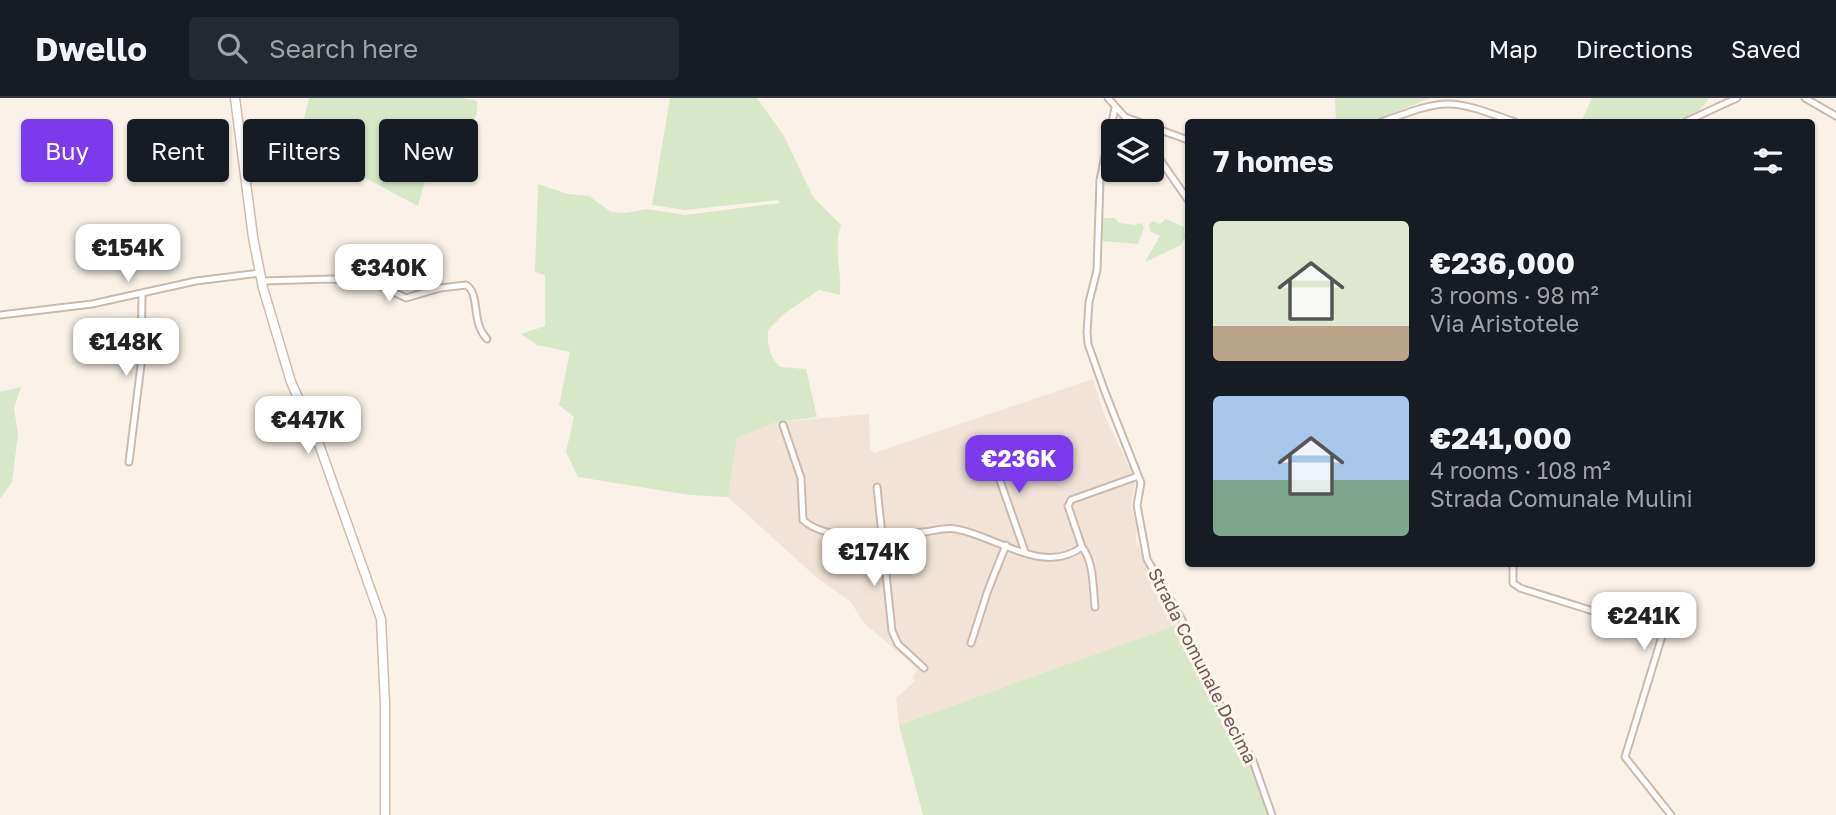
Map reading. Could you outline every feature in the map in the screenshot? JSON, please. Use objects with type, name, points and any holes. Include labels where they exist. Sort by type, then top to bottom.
[{"type":"street","points":[[235,98],[261,277],[291,382],[320,447],[381,619],[385,704],[385,815]]},
{"type":"street","points":[[1108,98],[1129,119]]},
{"type":"street","points":[[1692,119],[1737,98]]},
{"type":"street","points":[[1805,98],[1836,116]]},
{"type":"street","points":[[1389,119],[1447,100],[1468,104],[1507,119]]},
{"type":"street","name":"Strada Comunale Decima","points":[[1115,108],[1100,180],[1097,270],[1089,302],[1087,332],[1096,365],[1141,483],[1137,505],[1147,559],[1182,620],[1200,670],[1253,761],[1272,815]]},
{"type":"street","points":[[1164,133],[1185,139]]},
{"type":"street","points":[[1164,165],[1185,196]]},
{"type":"street","points":[[0,315],[92,304],[196,281],[261,277],[331,279],[377,284],[406,298],[440,288],[466,285],[473,293],[479,330],[487,339]]},
{"type":"street","points":[[129,462],[141,365],[142,295]]},
{"type":"street","points":[[783,425],[801,478],[803,520],[822,530],[882,536],[957,529],[1046,559],[1082,547]]},
{"type":"street","points":[[988,446],[1025,552]]},
{"type":"street","points":[[1095,607],[1086,552],[1082,547],[1069,503],[1138,477]]},
{"type":"street","points":[[877,486],[892,631],[898,644],[925,668]]},
{"type":"street","points":[[971,643],[1006,545]]},
{"type":"street","points":[[1513,567],[1513,583],[1520,588],[1663,633],[1625,757],[1671,815]]},
{"type":"shaded area","points":[[1093,379],[1105,417],[1132,472],[1135,485],[1131,504],[1137,528],[1136,539],[1179,624],[899,725],[896,698],[915,681],[912,678],[918,669],[864,623],[850,601],[817,578],[728,497],[737,438],[777,422],[869,414],[870,449],[874,453]]},
{"type":"green space","points":[[309,98],[463,98],[477,101],[474,119],[379,119],[379,182],[425,182],[418,206],[365,178],[365,119],[304,119]]},
{"type":"green space","points":[[670,98],[757,98],[784,136],[813,197],[841,225],[838,243],[840,295],[819,290],[785,313],[768,330],[770,350],[780,367],[806,369],[817,417],[777,422],[737,438],[728,497],[690,495],[578,477],[566,452],[574,417],[559,405],[570,352],[537,345],[521,334],[545,326],[545,275],[535,272],[538,184],[568,194],[589,196],[611,212],[626,213],[647,209],[685,215],[780,203],[778,200],[685,210],[652,205]]},
{"type":"green space","points":[[1335,98],[1431,98],[1378,119],[1336,119]]},
{"type":"green space","points":[[1592,98],[1709,98],[1700,109],[1678,119],[1582,119]]},
{"type":"green space","points":[[1103,218],[1115,218],[1119,223],[1142,223],[1144,228],[1138,244],[1102,241]]},
{"type":"green space","points":[[1166,219],[1184,227],[1185,237],[1181,245],[1145,262],[1160,236],[1150,231],[1149,225],[1152,221],[1160,224]]},
{"type":"green space","points":[[21,387],[14,408],[18,434],[12,482],[0,499],[0,392]]},
{"type":"green space","points":[[1179,624],[1185,634],[1181,636],[1186,640],[1196,668],[1250,762],[1269,815],[923,815],[899,725]]}]
